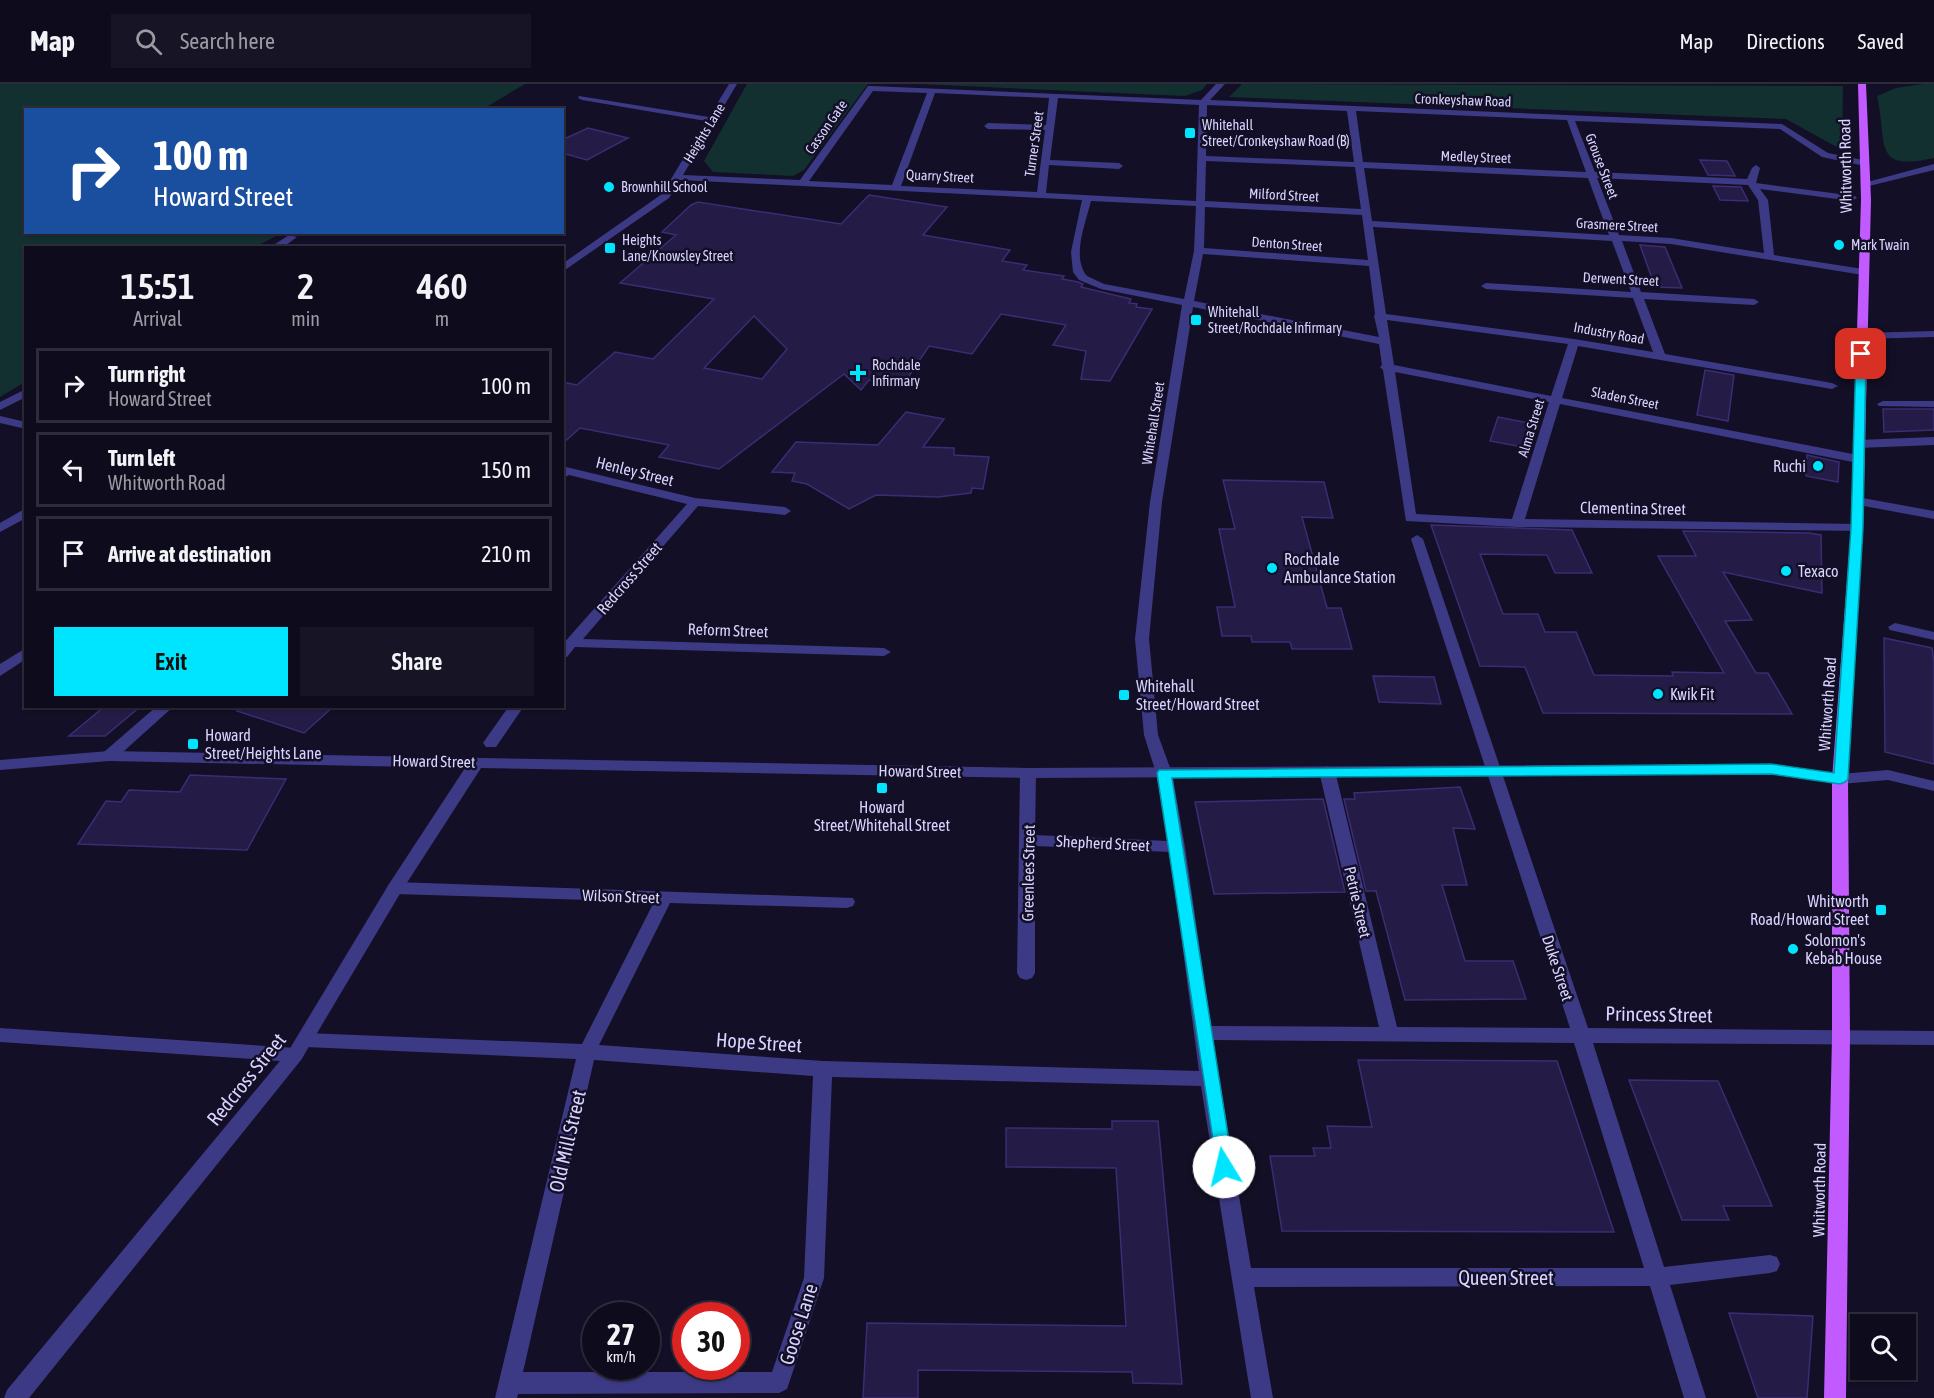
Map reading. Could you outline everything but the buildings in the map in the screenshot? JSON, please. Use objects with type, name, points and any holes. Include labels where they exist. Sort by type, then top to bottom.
[{"type":"main road","name":"Whitworth Road","points":[[1835,1398],[1841,1037],[1840,779],[1857,528],[1866,200],[1862,84]]},
{"type":"street","name":"Heights Lane","points":[[564,268],[666,196],[733,84]]},
{"type":"street","points":[[1203,102],[1221,84]]},
{"type":"street","name":"Cronkeyshaw Road","points":[[871,88],[1782,127],[1825,155],[1865,163]]},
{"type":"street","name":"Casson Gate","points":[[804,182],[871,88]]},
{"type":"street","points":[[595,90],[579,100],[713,120]]},
{"type":"street","points":[[896,187],[932,90]]},
{"type":"street","name":"Turner Street","points":[[1041,195],[1054,96]]},
{"type":"street","name":"Whitehall Street","points":[[1203,102],[1199,251],[1188,303],[1156,502],[1142,639],[1151,735],[1164,773],[1177,847],[1209,1078],[1262,1398]]},
{"type":"street","points":[[1351,108],[1386,368]]},
{"type":"street","name":"Grouse Street","points":[[1570,118],[1660,358]]},
{"type":"street","points":[[988,126],[1050,128]]},
{"type":"street","name":"Medley Street","points":[[1201,158],[1752,183],[1851,198]]},
{"type":"street","points":[[1045,162],[1119,166]]},
{"type":"street","points":[[1865,184],[1934,167]]},
{"type":"street","points":[[1756,168],[1752,183],[1763,200],[1769,257]]},
{"type":"street","name":"Quarry Street","points":[[678,177],[1201,204]]},
{"type":"street","points":[[1087,199],[1074,265],[1083,278],[1101,286],[1383,341]]},
{"type":"street","name":"Milford Street","points":[[1201,204],[1365,212]]},
{"type":"street","name":"Grasmere Street","points":[[1367,224],[1671,241],[1863,272]]},
{"type":"street","points":[[277,246],[292,237]]},
{"type":"street","name":"Denton Street","points":[[1199,251],[1372,263]]},
{"type":"street","name":"Derwent Street","points":[[1486,286],[1754,302]]},
{"type":"street","name":"Industry Road","points":[[1379,316],[1574,342],[1832,386]]},
{"type":"street","points":[[1861,336],[1934,334]]},
{"type":"street","name":"Alma Street","points":[[1517,524],[1574,342]]},
{"type":"street","name":"Sladen Street","points":[[1386,368],[1858,459]]},
{"type":"street","name":"Clementina Street","points":[[1386,368],[1410,518],[1517,524],[1857,528]]},
{"type":"street","points":[[0,407],[24,393]]},
{"type":"street","points":[[1883,404],[1934,404]]},
{"type":"street","points":[[0,419],[24,425]]},
{"type":"street","points":[[1858,444],[1934,441]]},
{"type":"street","name":"Henley Street","points":[[564,473],[695,502]]},
{"type":"street","points":[[1857,501],[1934,515]]},
{"type":"street","points":[[695,502],[785,511]]},
{"type":"street","name":"Redcross Street","points":[[567,649],[695,502]]},
{"type":"street","points":[[0,528],[24,513]]},
{"type":"street","name":"Duke Street","points":[[1417,539],[1581,1035],[1695,1398]]},
{"type":"street","points":[[1895,627],[1934,636]]},
{"type":"street","name":"Reform Street","points":[[567,649],[884,652]]},
{"type":"street","points":[[0,671],[24,653]]},
{"type":"street","points":[[109,756],[165,708]]},
{"type":"street","points":[[491,742],[516,708]]},
{"type":"street","name":"Howard Street","points":[[0,765],[109,756],[1028,773],[1771,769],[1840,779],[1888,775],[1934,786]]},
{"type":"street","name":"Redcross Street","points":[[15,1398],[300,1048],[395,888],[477,762]]},
{"type":"street","name":"Petrie Street","points":[[1327,771],[1389,1033]]},
{"type":"street","name":"Greenlees Street","points":[[1026,973],[1028,773]]},
{"type":"street","name":"Shepherd Street","points":[[1029,840],[1177,847]]},
{"type":"street","name":"Wilson Street","points":[[395,888],[847,902]]},
{"type":"street","name":"Old Mill Street","points":[[508,1390],[587,1052],[664,897]]},
{"type":"street","name":"Princess Street","points":[[1203,1033],[1934,1038]]},
{"type":"street","name":"Hope Street","points":[[0,1035],[300,1048],[587,1052],[823,1069],[1209,1078]]},
{"type":"street","name":"Goose Lane","points":[[508,1390],[779,1382],[814,1278],[823,1069]]},
{"type":"street","name":"Queen Street","points":[[1242,1278],[1656,1277],[1770,1264]]},
{"type":"green space","points":[[0,84],[525,84],[485,108],[24,108],[24,234],[280,234],[257,246],[24,246],[24,383],[0,397]]},
{"type":"green space","points":[[747,84],[868,84],[804,170],[793,176],[713,172],[704,161]]},
{"type":"green space","points":[[918,84],[1207,84],[1202,90],[1185,96]]},
{"type":"green space","points":[[1242,84],[1843,86],[1842,150],[1786,119],[1229,97]]},
{"type":"green space","points":[[1934,84],[1934,158],[1900,161],[1891,157],[1886,150],[1877,96],[1896,88]]},
{"type":"place","name":"Whitehall Street/Cronkeyshaw Road (B)","points":[[1190,133]]},
{"type":"place","name":"Brownhill School","points":[[609,187]]},
{"type":"place","name":"Mark Twain","points":[[1839,245]]},
{"type":"place","name":"Heights Lane/Knowsley Street","points":[[610,248]]},
{"type":"place","name":"Whitehall Street/Rochdale Infirmary","points":[[1196,320]]},
{"type":"place","name":"Rochdale Infirmary","points":[[858,373]]},
{"type":"place","name":"Ruchi","points":[[1818,466]]},
{"type":"place","name":"Rochdale Ambulance Station","points":[[1272,568]]},
{"type":"place","name":"Texaco","points":[[1786,571]]},
{"type":"place","name":"Kwik Fit","points":[[1658,694]]},
{"type":"place","name":"Whitehall Street/Howard Street","points":[[1124,695]]},
{"type":"place","name":"Howard Street/Heights Lane","points":[[193,744]]},
{"type":"place","name":"Howard Street/Whitehall Street","points":[[882,788]]},
{"type":"place","name":"Whitworth Road/Howard Street","points":[[1881,910]]},
{"type":"place","name":"Solomon's Kebab House","points":[[1793,949]]},
{"type":"route","points":[[1224,1167],[1164,773],[1771,769],[1840,779],[1857,528],[1861,354]]}]
